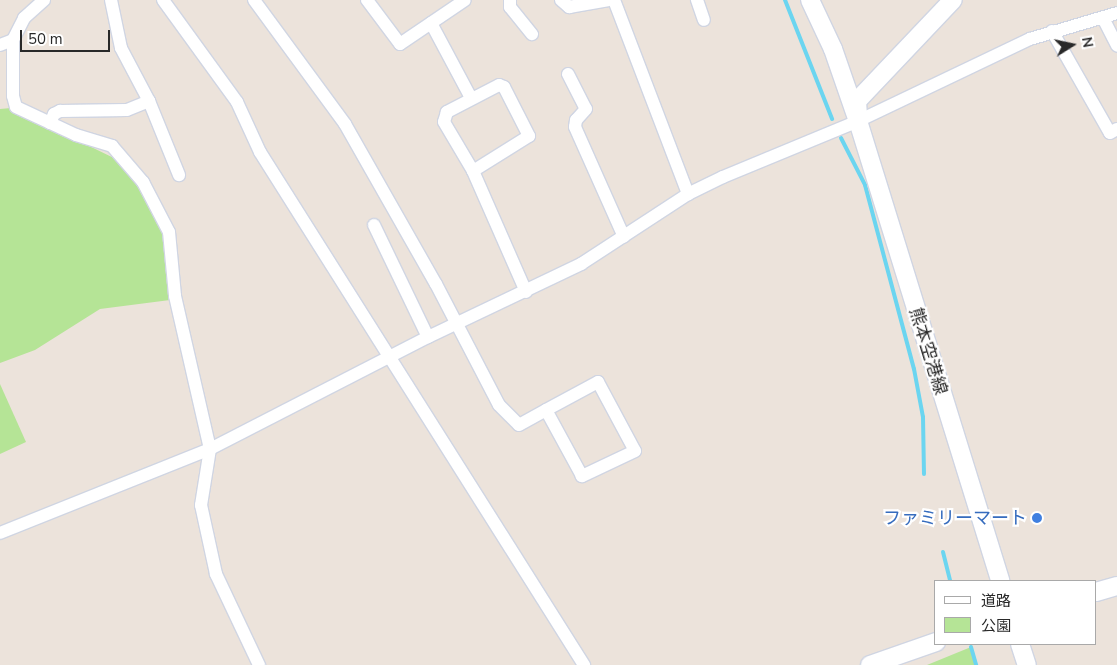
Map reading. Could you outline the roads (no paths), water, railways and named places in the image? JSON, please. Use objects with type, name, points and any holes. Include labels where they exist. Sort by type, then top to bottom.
[{"type":"main road","name":"熊本空港線","points":[[810,0],[833,49],[858,121],[1000,580]]},
{"type":"main road","name":"熊本空港線","points":[[858,121],[857,101],[953,0]]},
{"type":"main road","points":[[1097,592],[1117,586]]},
{"type":"main road","points":[[870,665],[934,643]]},
{"type":"main road","points":[[1020,645],[1027,665]]},
{"type":"street","points":[[44,0],[24,18],[13,40],[13,103],[20,110],[112,146],[134,169],[159,209],[173,249],[175,296],[210,449],[201,505],[216,574],[259,665]]},
{"type":"street","points":[[111,0],[121,48],[148,101],[179,175]]},
{"type":"street","points":[[163,0],[237,102],[260,152],[392,358],[584,665]]},
{"type":"street","points":[[254,0],[345,124],[499,405],[519,425],[546,410],[598,382],[636,451],[582,476],[546,410]]},
{"type":"street","points":[[367,0],[400,44],[465,0]]},
{"type":"street","points":[[510,0],[510,7],[532,34]]},
{"type":"street","points":[[561,0],[570,7],[608,0]]},
{"type":"street","points":[[614,0],[688,194]]},
{"type":"street","points":[[697,0],[704,20]]},
{"type":"street","points":[[0,533],[210,449],[392,358],[428,337],[526,292],[624,237],[688,194],[858,121],[1052,31],[1103,18],[1117,12]]},
{"type":"street","points":[[1103,18],[1117,46]]},
{"type":"street","points":[[431,23],[472,98]]},
{"type":"street","points":[[1052,31],[1110,133],[1117,129]]},
{"type":"street","points":[[0,45],[13,40]]},
{"type":"street","points":[[568,74],[586,109],[576,120],[575,127],[624,237]]},
{"type":"street","points":[[473,171],[527,140],[529,136],[504,87],[494,86],[447,112],[444,122],[473,171],[526,292]]},
{"type":"street","points":[[50,123],[54,114],[60,110],[127,110],[148,101]]},
{"type":"street","points":[[374,225],[428,337]]},
{"type":"waterway","points":[[785,0],[832,119]]},
{"type":"waterway","points":[[841,138],[865,185],[914,369],[923,417],[924,474]]},
{"type":"waterway","points":[[943,552],[950,580]]},
{"type":"waterway","points":[[971,647],[976,665]]},
{"type":"place","name":"ファミリーマート","points":[[1037,518]]}]
